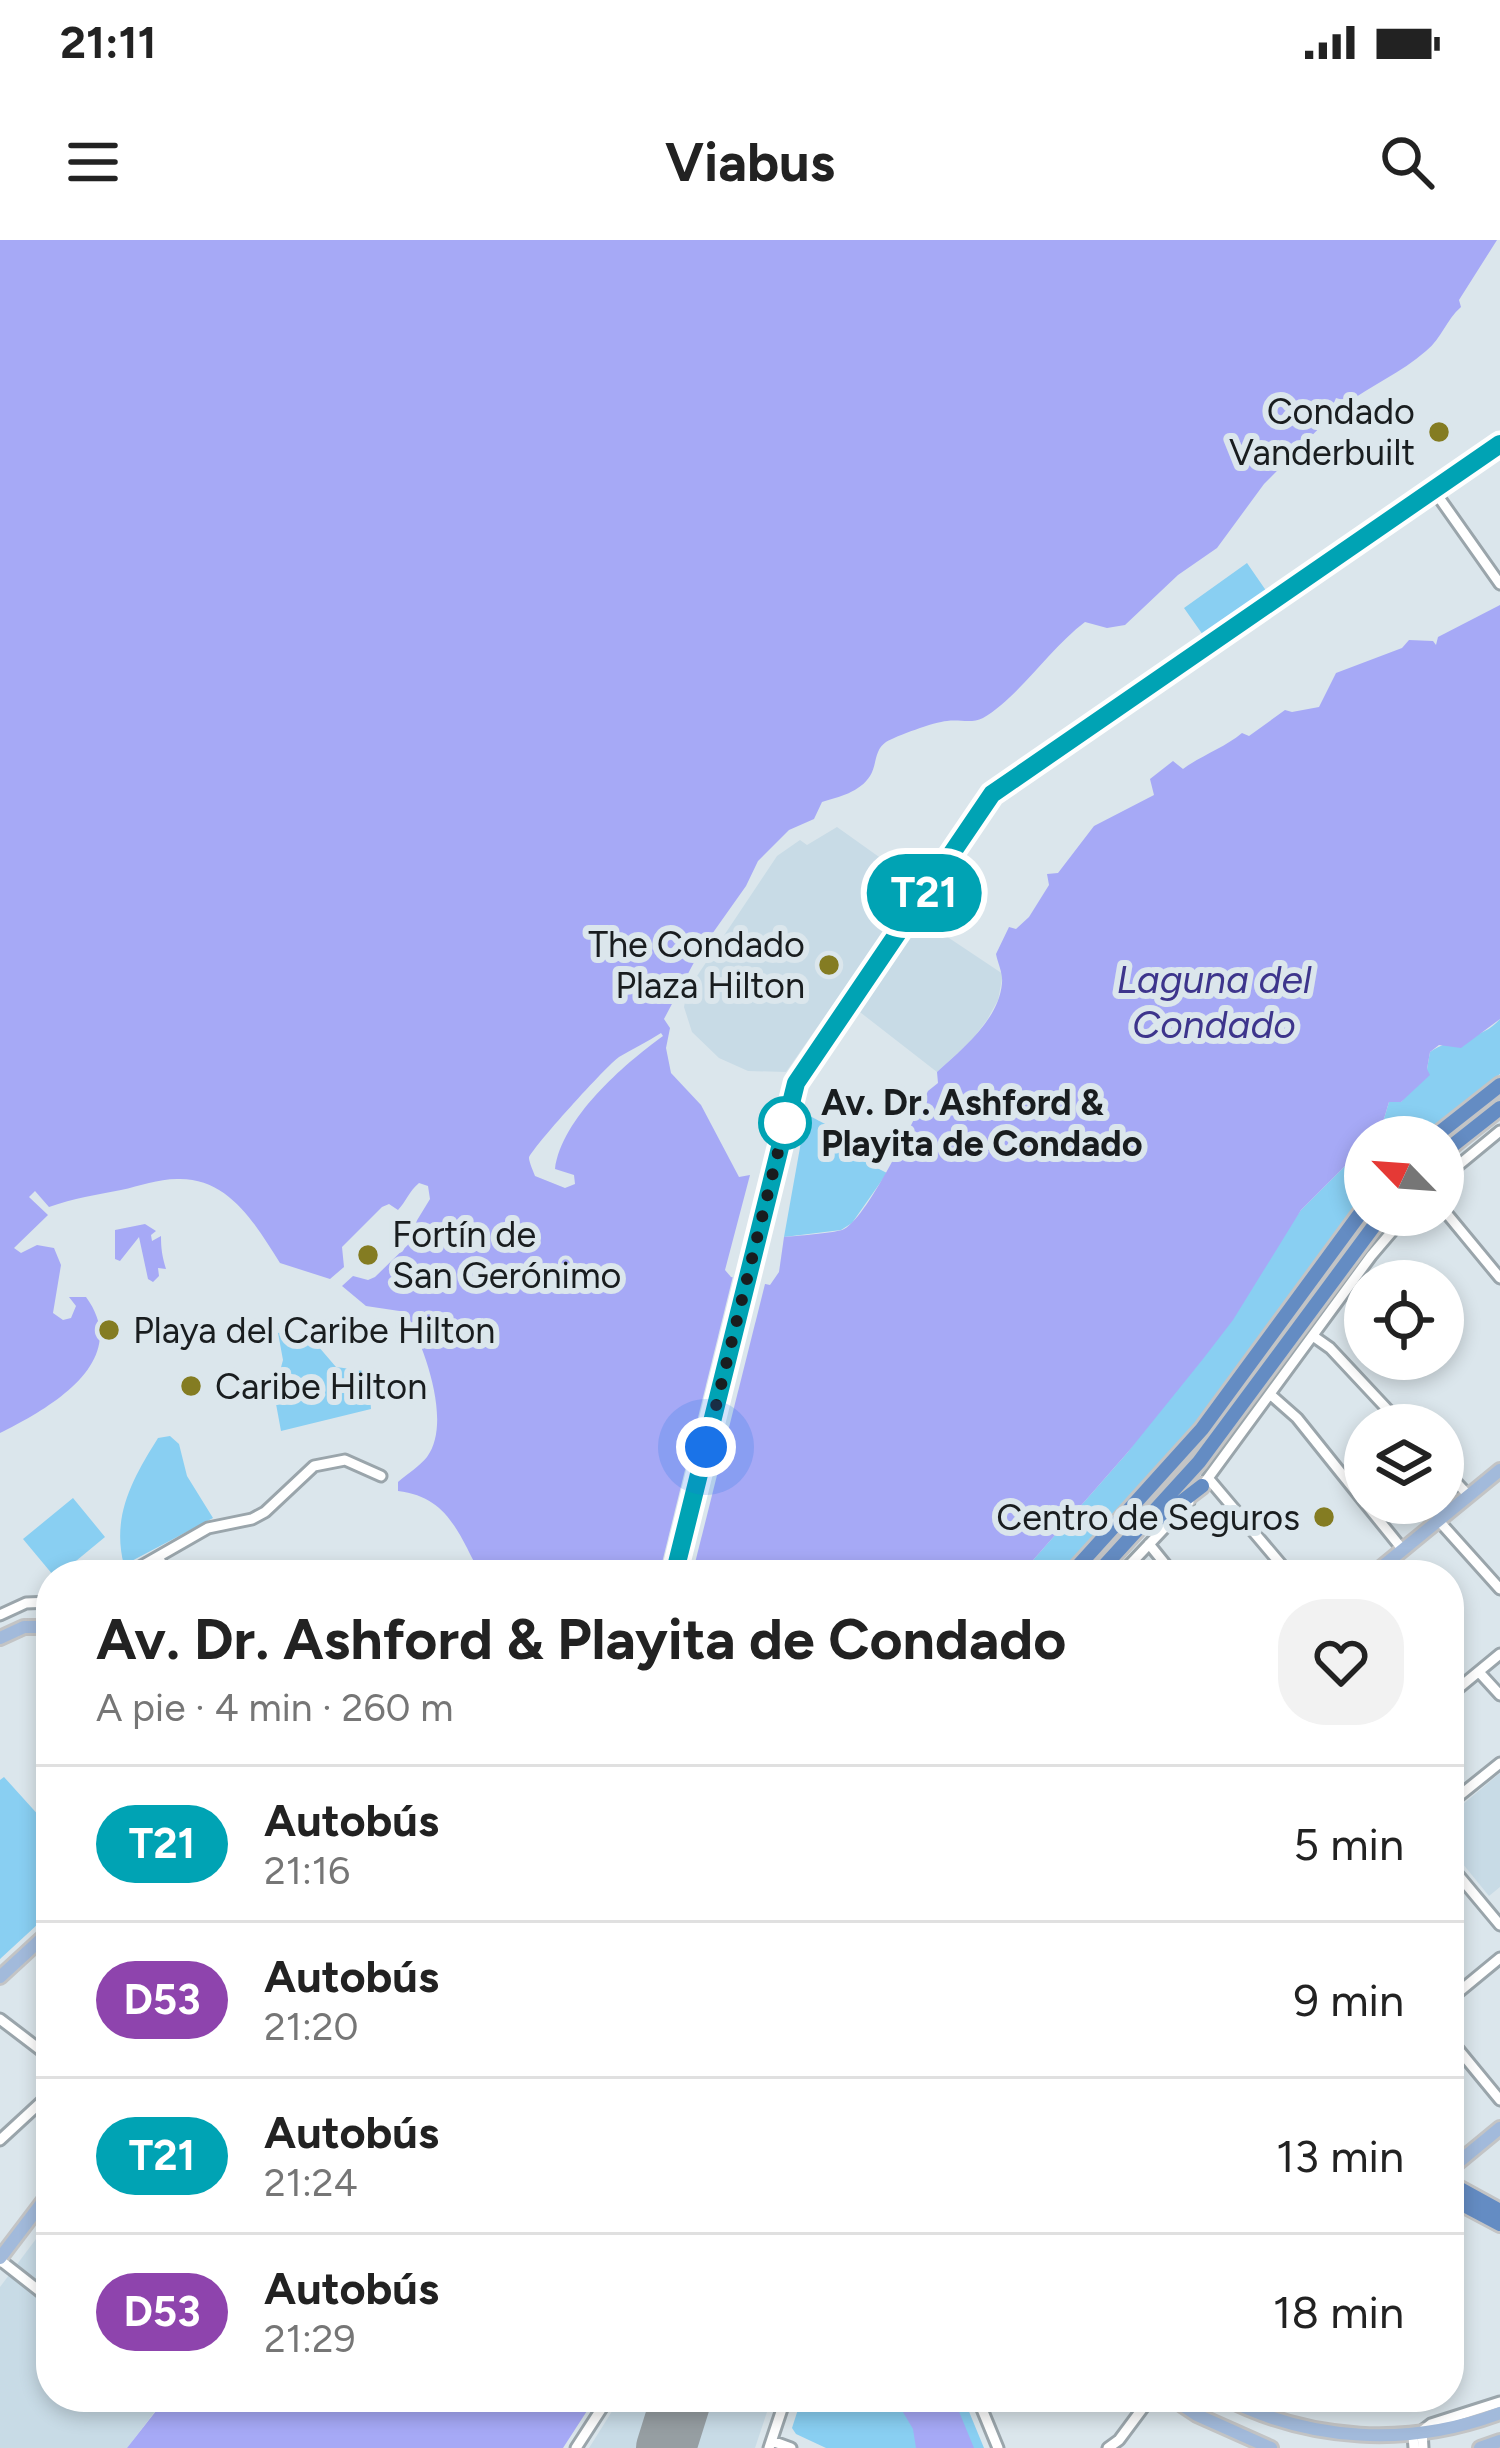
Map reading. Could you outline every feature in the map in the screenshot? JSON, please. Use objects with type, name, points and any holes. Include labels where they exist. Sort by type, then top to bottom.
[{"type":"highway","points":[[1461,1116],[1500,1085]]},
{"type":"highway","points":[[1464,1137],[1500,1108]]},
{"type":"highway","points":[[1084,1560],[1202,1429],[1344,1236]]},
{"type":"highway","points":[[1110,1560],[1221,1435],[1367,1236]]},
{"type":"highway","points":[[1130,1539],[1205,1482]]},
{"type":"highway","points":[[1464,2184],[1500,2211]]},
{"type":"highway","points":[[1464,2205],[1500,2224]]},
{"type":"main road","points":[[1464,1499],[1500,1470]]},
{"type":"main road","points":[[1391,1560],[1434,1524]]},
{"type":"main road","points":[[0,1638],[36,1627]]},
{"type":"main road","points":[[0,1977],[36,1944]]},
{"type":"main road","points":[[1464,2161],[1500,2128]]},
{"type":"main road","points":[[0,2259],[36,2211]]},
{"type":"main road","points":[[1192,2412],[1271,2448]]},
{"type":"main road","points":[[1257,2412],[1279,2422],[1418,2442],[1500,2413]]},
{"type":"main road","points":[[1480,2448],[1500,2441]]},
{"type":"street","points":[[678,1560],[793,1091],[803,1067],[992,794],[1498,449]]},
{"type":"street","points":[[1433,489],[1498,582]]},
{"type":"street","points":[[1464,1161],[1500,1131]]},
{"type":"street","points":[[1464,1234],[1500,1278]]},
{"type":"street","points":[[1135,1560],[1205,1482],[1390,1236]]},
{"type":"street","points":[[1312,1336],[1330,1348],[1382,1404]]},
{"type":"street","points":[[1271,1396],[1297,1418],[1344,1477]]},
{"type":"street","points":[[153,1560],[208,1528],[266,1512],[298,1478],[330,1459],[357,1463],[381,1476]]},
{"type":"street","points":[[1205,1482],[1276,1560]]},
{"type":"street","points":[[1464,1492],[1468,1496]]},
{"type":"street","points":[[1382,1524],[1403,1550]]},
{"type":"street","points":[[1443,1524],[1500,1589]]},
{"type":"street","points":[[1150,1544],[1162,1560]]},
{"type":"street","points":[[0,1615],[36,1603]]},
{"type":"street","points":[[1464,1684],[1500,1654]]},
{"type":"street","points":[[1479,1672],[1500,1695]]},
{"type":"street","points":[[1464,1792],[1500,1762]]},
{"type":"street","points":[[1464,1882],[1500,1925]]},
{"type":"street","points":[[1464,1988],[1500,1958]]},
{"type":"street","points":[[0,2018],[36,2046]]},
{"type":"street","points":[[1464,2056],[1500,2100]]},
{"type":"street","points":[[0,2140],[36,2107]]},
{"type":"street","points":[[0,2259],[36,2288]]},
{"type":"street","points":[[1418,2442],[1431,2424],[1500,2402]]},
{"type":"street","points":[[577,2448],[600,2412]]},
{"type":"street","points":[[781,2412],[770,2444],[791,2448]]},
{"type":"street","points":[[983,2412],[998,2448]]},
{"type":"street","points":[[1108,2448],[1140,2412]]},
{"type":"shaded area","points":[[1247,563],[1267,592],[1203,635],[1184,608]]},
{"type":"shaded area","points":[[837,827],[917,884],[786,1072],[748,1071],[719,1058],[692,1032],[684,1007],[687,991],[777,856],[800,840],[807,845]]},
{"type":"shaded area","points":[[919,918],[1003,974],[998,1000],[987,1020],[937,1072],[856,1009]]},
{"type":"shaded area","points":[[1500,1019],[1500,1074],[1449,1116],[1385,1116],[1389,1102],[1401,1102],[1427,1069],[1430,1052]]},
{"type":"shaded area","points":[[806,1114],[848,1136],[880,1138],[877,1168],[887,1173],[852,1223],[841,1230],[784,1237]]},
{"type":"shaded area","points":[[1344,1167],[1344,1227],[1179,1448],[1075,1560],[1033,1560],[1128,1452],[1301,1210]]},
{"type":"shaded area","points":[[288,1331],[318,1346],[336,1367],[381,1373],[382,1380],[369,1384],[371,1409],[281,1431],[274,1393],[283,1360],[278,1333]]},
{"type":"shaded area","points":[[170,1436],[179,1444],[187,1476],[213,1518],[133,1560],[123,1560],[122,1514],[158,1438]]},
{"type":"shaded area","points":[[73,1498],[105,1537],[77,1560],[40,1560],[23,1539]]},
{"type":"shaded area","points":[[1500,1773],[1500,1887],[1489,1896],[1464,1865],[1464,1803]]},
{"type":"shaded area","points":[[4,1777],[36,1812],[36,1926],[0,1959],[0,1780]]},
{"type":"shaded area","points":[[36,2239],[36,2412],[155,2412],[127,2448],[0,2448],[0,2287]]},
{"type":"shaded area","points":[[612,2412],[767,2412],[755,2448],[589,2448]]},
{"type":"shaded area","points":[[797,2412],[969,2412],[984,2448],[826,2448],[792,2428]]},
{"type":"water","name":"Laguna del Condado","points":[[0,240],[1497,240],[1459,300],[1461,307],[1431,346],[1345,405],[1336,398],[1333,405],[1338,409],[1264,484],[1217,548],[1178,575],[1125,625],[1107,628],[1085,622],[983,718],[941,722],[886,742],[866,782],[822,802],[814,819],[789,830],[758,861],[700,951],[664,1019],[670,1028],[666,1048],[671,1073],[701,1105],[739,1177],[750,1175],[725,1270],[731,1277],[770,1285],[779,1272],[784,1237],[842,1230],[864,1209],[928,1091],[938,1083],[937,1072],[978,1033],[994,1009],[1002,983],[996,954],[1009,927],[1016,929],[1029,917],[1049,885],[1047,874],[1058,873],[1094,826],[1154,795],[1150,779],[1173,761],[1183,769],[1242,733],[1249,736],[1285,710],[1319,707],[1336,673],[1402,648],[1409,640],[1436,645],[1438,637],[1500,605],[1500,1019],[1461,1048],[1439,1045],[1430,1052],[1430,1075],[1401,1102],[1389,1102],[1385,1116],[1344,1116],[1344,1167],[1301,1210],[1233,1320],[1203,1359],[1033,1560],[473,1560],[441,1510],[398,1491],[398,1482],[427,1457],[437,1424],[433,1384],[406,1312],[366,1306],[342,1286],[353,1276],[375,1277],[417,1236],[416,1222],[430,1199],[428,1186],[419,1183],[398,1210],[389,1204],[382,1207],[342,1247],[344,1267],[330,1279],[280,1263],[239,1206],[195,1180],[163,1180],[49,1207],[35,1191],[29,1197],[48,1215],[14,1248],[21,1253],[37,1245],[54,1248],[61,1265],[53,1313],[63,1320],[71,1318],[76,1306],[69,1297],[86,1297],[98,1320],[93,1362],[62,1396],[0,1433]],"holes":[[[661,1033],[582,1112],[560,1150],[555,1169],[574,1175],[575,1184],[565,1188],[535,1176],[529,1158],[555,1124],[619,1057]]]},
{"type":"water","points":[[145,1224],[156,1231],[152,1241],[161,1236],[166,1269],[158,1268],[159,1276],[153,1282],[148,1279],[139,1237],[120,1261],[115,1259],[115,1230]]},
{"type":"water","points":[[155,2412],[586,2412],[563,2448],[127,2448]]},
{"type":"water","points":[[903,2412],[959,2412],[974,2448],[916,2448],[913,2429]]},
{"type":"pier","points":[[734,1272],[766,1280],[696,1560],[663,1560]]},
{"type":"runway","points":[[666,2448],[677,2412]]},
{"type":"bus line","name":"T21","points":[[678,1560],[796,1083],[992,794],[1500,444]]},
{"type":"place","name":"Condado Vanderbuilt","points":[[1439,432]]},
{"type":"place","name":"The Condado Plaza Hilton","points":[[829,965]]},
{"type":"place","name":"Av. Dr. Ashford & Playita de Condado","points":[[785,1123]]},
{"type":"place","name":"Fortín de San Gerónimo","points":[[368,1255]]},
{"type":"place","name":"Playa del Caribe Hilton","points":[[109,1330]]},
{"type":"place","name":"Caribe Hilton","points":[[191,1386]]},
{"type":"place","name":"Centro de Seguros","points":[[1324,1517]]},
{"type":"route","points":[[706,1447],[787,1115],[785,1123]]}]
